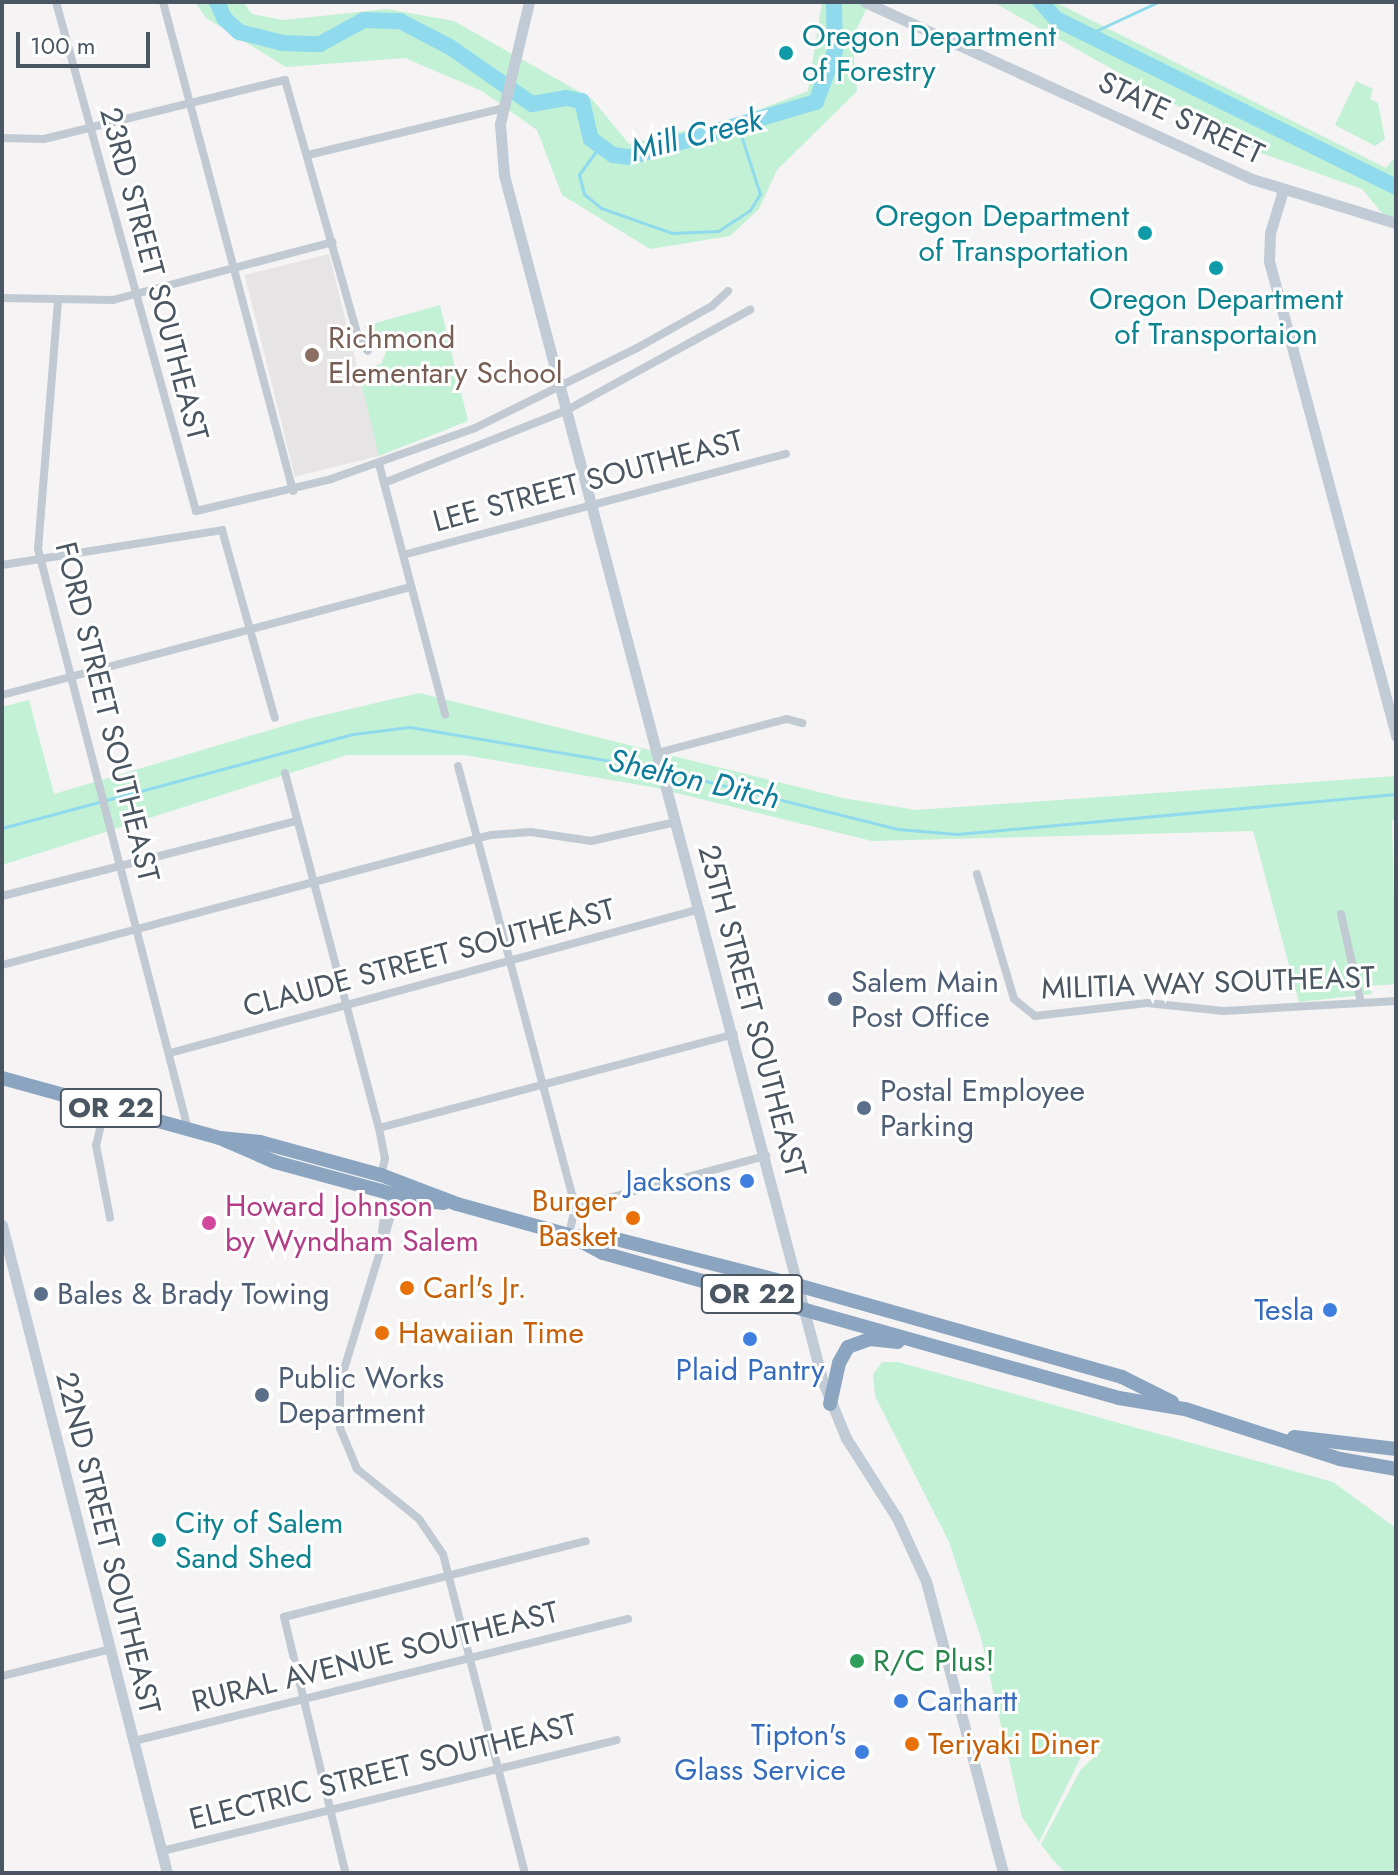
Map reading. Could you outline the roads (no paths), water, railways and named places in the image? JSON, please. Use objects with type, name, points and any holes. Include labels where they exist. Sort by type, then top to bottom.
[{"type":"highway","name":"OR 22","points":[[2,1078],[220,1138],[260,1142],[381,1175],[457,1204],[569,1235],[603,1253],[1119,1398],[1185,1409],[1340,1459],[1396,1469]]},
{"type":"highway","name":"OR 22","points":[[220,1138],[255,1156],[392,1194],[457,1204]]},
{"type":"highway","points":[[336,1178],[374,1180],[381,1175]]},
{"type":"highway","name":"OR 22","points":[[569,1235],[608,1237],[797,1285],[1122,1377],[1185,1409]]},
{"type":"highway","points":[[830,1404],[839,1363],[858,1341],[938,1347]]},
{"type":"highway","name":"OR 22","points":[[1273,1435],[1396,1449]]},
{"type":"street","name":"23RD STREET SOUTHEAST","points":[[56,2],[133,294],[196,511],[293,491]]},
{"type":"street","points":[[163,2],[293,491],[379,464],[561,389],[712,306],[728,291]]},
{"type":"street","name":"25TH STREET SOUTHEAST","points":[[529,2],[516,70],[504,108],[501,160],[830,1404],[854,1453],[905,1531],[926,1581],[1003,1873]]},
{"type":"street","name":"STATE STREET","points":[[865,2],[1283,190],[1394,222]]},
{"type":"street","points":[[2,138],[38,140],[285,80],[359,340],[368,351]]},
{"type":"street","points":[[308,155],[504,108]]},
{"type":"street","points":[[1283,190],[1268,244],[1272,277],[1396,736]]},
{"type":"street","points":[[2,298],[94,302],[332,242]]},
{"type":"street","name":"FORD STREET SOUTHEAST","points":[[58,301],[37,542],[188,1129]]},
{"type":"street","points":[[384,483],[567,410],[750,310]]},
{"type":"street","name":"LEE STREET SOUTHEAST","points":[[403,555],[786,454]]},
{"type":"street","points":[[379,464],[445,714]]},
{"type":"street","points":[[2,565],[222,530],[275,718]]},
{"type":"street","points":[[2,695],[411,587]]},
{"type":"street","points":[[657,753],[787,719],[802,723]]},
{"type":"street","points":[[458,766],[575,1207],[569,1235]]},
{"type":"street","points":[[285,773],[379,1128],[385,1158],[381,1175]]},
{"type":"street","points":[[2,896],[297,821]]},
{"type":"street","points":[[2,965],[476,839],[515,831],[591,841],[676,822]]},
{"type":"street","name":"MILITIA WAY SOUTHEAST","points":[[977,874],[1014,999],[1035,1016],[1147,1003],[1224,1011],[1396,1001]]},
{"type":"street","name":"CLAUDE STREET SOUTHEAST","points":[[170,1053],[700,909]]},
{"type":"street","points":[[1341,914],[1361,1003]]},
{"type":"street","points":[[379,1128],[734,1034]]},
{"type":"street","points":[[105,1107],[96,1145],[110,1218]]},
{"type":"street","points":[[575,1207],[766,1156]]},
{"type":"street","points":[[392,1194],[340,1383],[340,1428],[349,1456],[368,1482],[429,1530],[449,1575],[525,1873]]},
{"type":"street","name":"22ND STREET SOUTHEAST","points":[[2,1225],[167,1873]]},
{"type":"street","points":[[345,1871],[301,1700],[284,1617],[586,1541]]},
{"type":"street","name":"RURAL AVENUE SOUTHEAST","points":[[134,1741],[628,1619]]},
{"type":"street","points":[[2,1676],[111,1649]]},
{"type":"street","name":"ELECTRIC STREET SOUTHEAST","points":[[162,1851],[617,1740]]},
{"type":"waterway","name":"Mill Creek","points":[[217,2],[224,18],[239,32],[282,43],[320,44],[364,20],[400,21],[450,47],[532,104],[566,98],[582,101],[591,139],[613,155],[630,157],[816,102],[835,51],[834,2]]},
{"type":"waterway","name":"Mill Creek","points":[[1041,2],[1056,19],[1396,187]]},
{"type":"waterway","points":[[1089,34],[1158,2]]},
{"type":"waterway","points":[[599,147],[579,175],[584,194],[601,208],[672,233],[718,231],[750,210],[760,194],[739,129]]},
{"type":"waterway","name":"Shelton Ditch","points":[[2,828],[353,734],[410,727],[658,769]]},
{"type":"waterway","name":"Shelton Ditch","points":[[665,771],[898,829],[957,834],[1396,794]]},
{"type":"place","name":"Oregon Department of Forestry","points":[[786,53]]},
{"type":"place","name":"Oregon Department of Transportation","points":[[1145,233]]},
{"type":"place","name":"Oregon Department of Transportaion","points":[[1216,268]]},
{"type":"place","name":"Richmond Elementary School","points":[[312,355]]},
{"type":"place","name":"Salem Main Post Office","points":[[835,999]]},
{"type":"place","name":"Postal Employee Parking","points":[[864,1108]]},
{"type":"place","name":"Jacksons","points":[[747,1181]]},
{"type":"place","name":"Burger Basket","points":[[633,1218]]},
{"type":"place","name":"Howard Johnson by Wyndham Salem","points":[[209,1223]]},
{"type":"place","name":"Carl's Jr.","points":[[407,1288]]},
{"type":"place","name":"Bales & Brady Towing","points":[[41,1294]]},
{"type":"place","name":"Tesla","points":[[1330,1310]]},
{"type":"place","name":"Hawaiian Time","points":[[382,1333]]},
{"type":"place","name":"Plaid Pantry","points":[[750,1339]]},
{"type":"place","name":"Public Works Department","points":[[262,1395]]},
{"type":"place","name":"City of Salem Sand Shed","points":[[159,1540]]},
{"type":"place","name":"R/C Plus!","points":[[857,1661]]},
{"type":"place","name":"Carhartt","points":[[901,1701]]},
{"type":"place","name":"Teriyaki Diner","points":[[912,1744]]},
{"type":"place","name":"Tipton's Glass Service","points":[[862,1752]]}]
